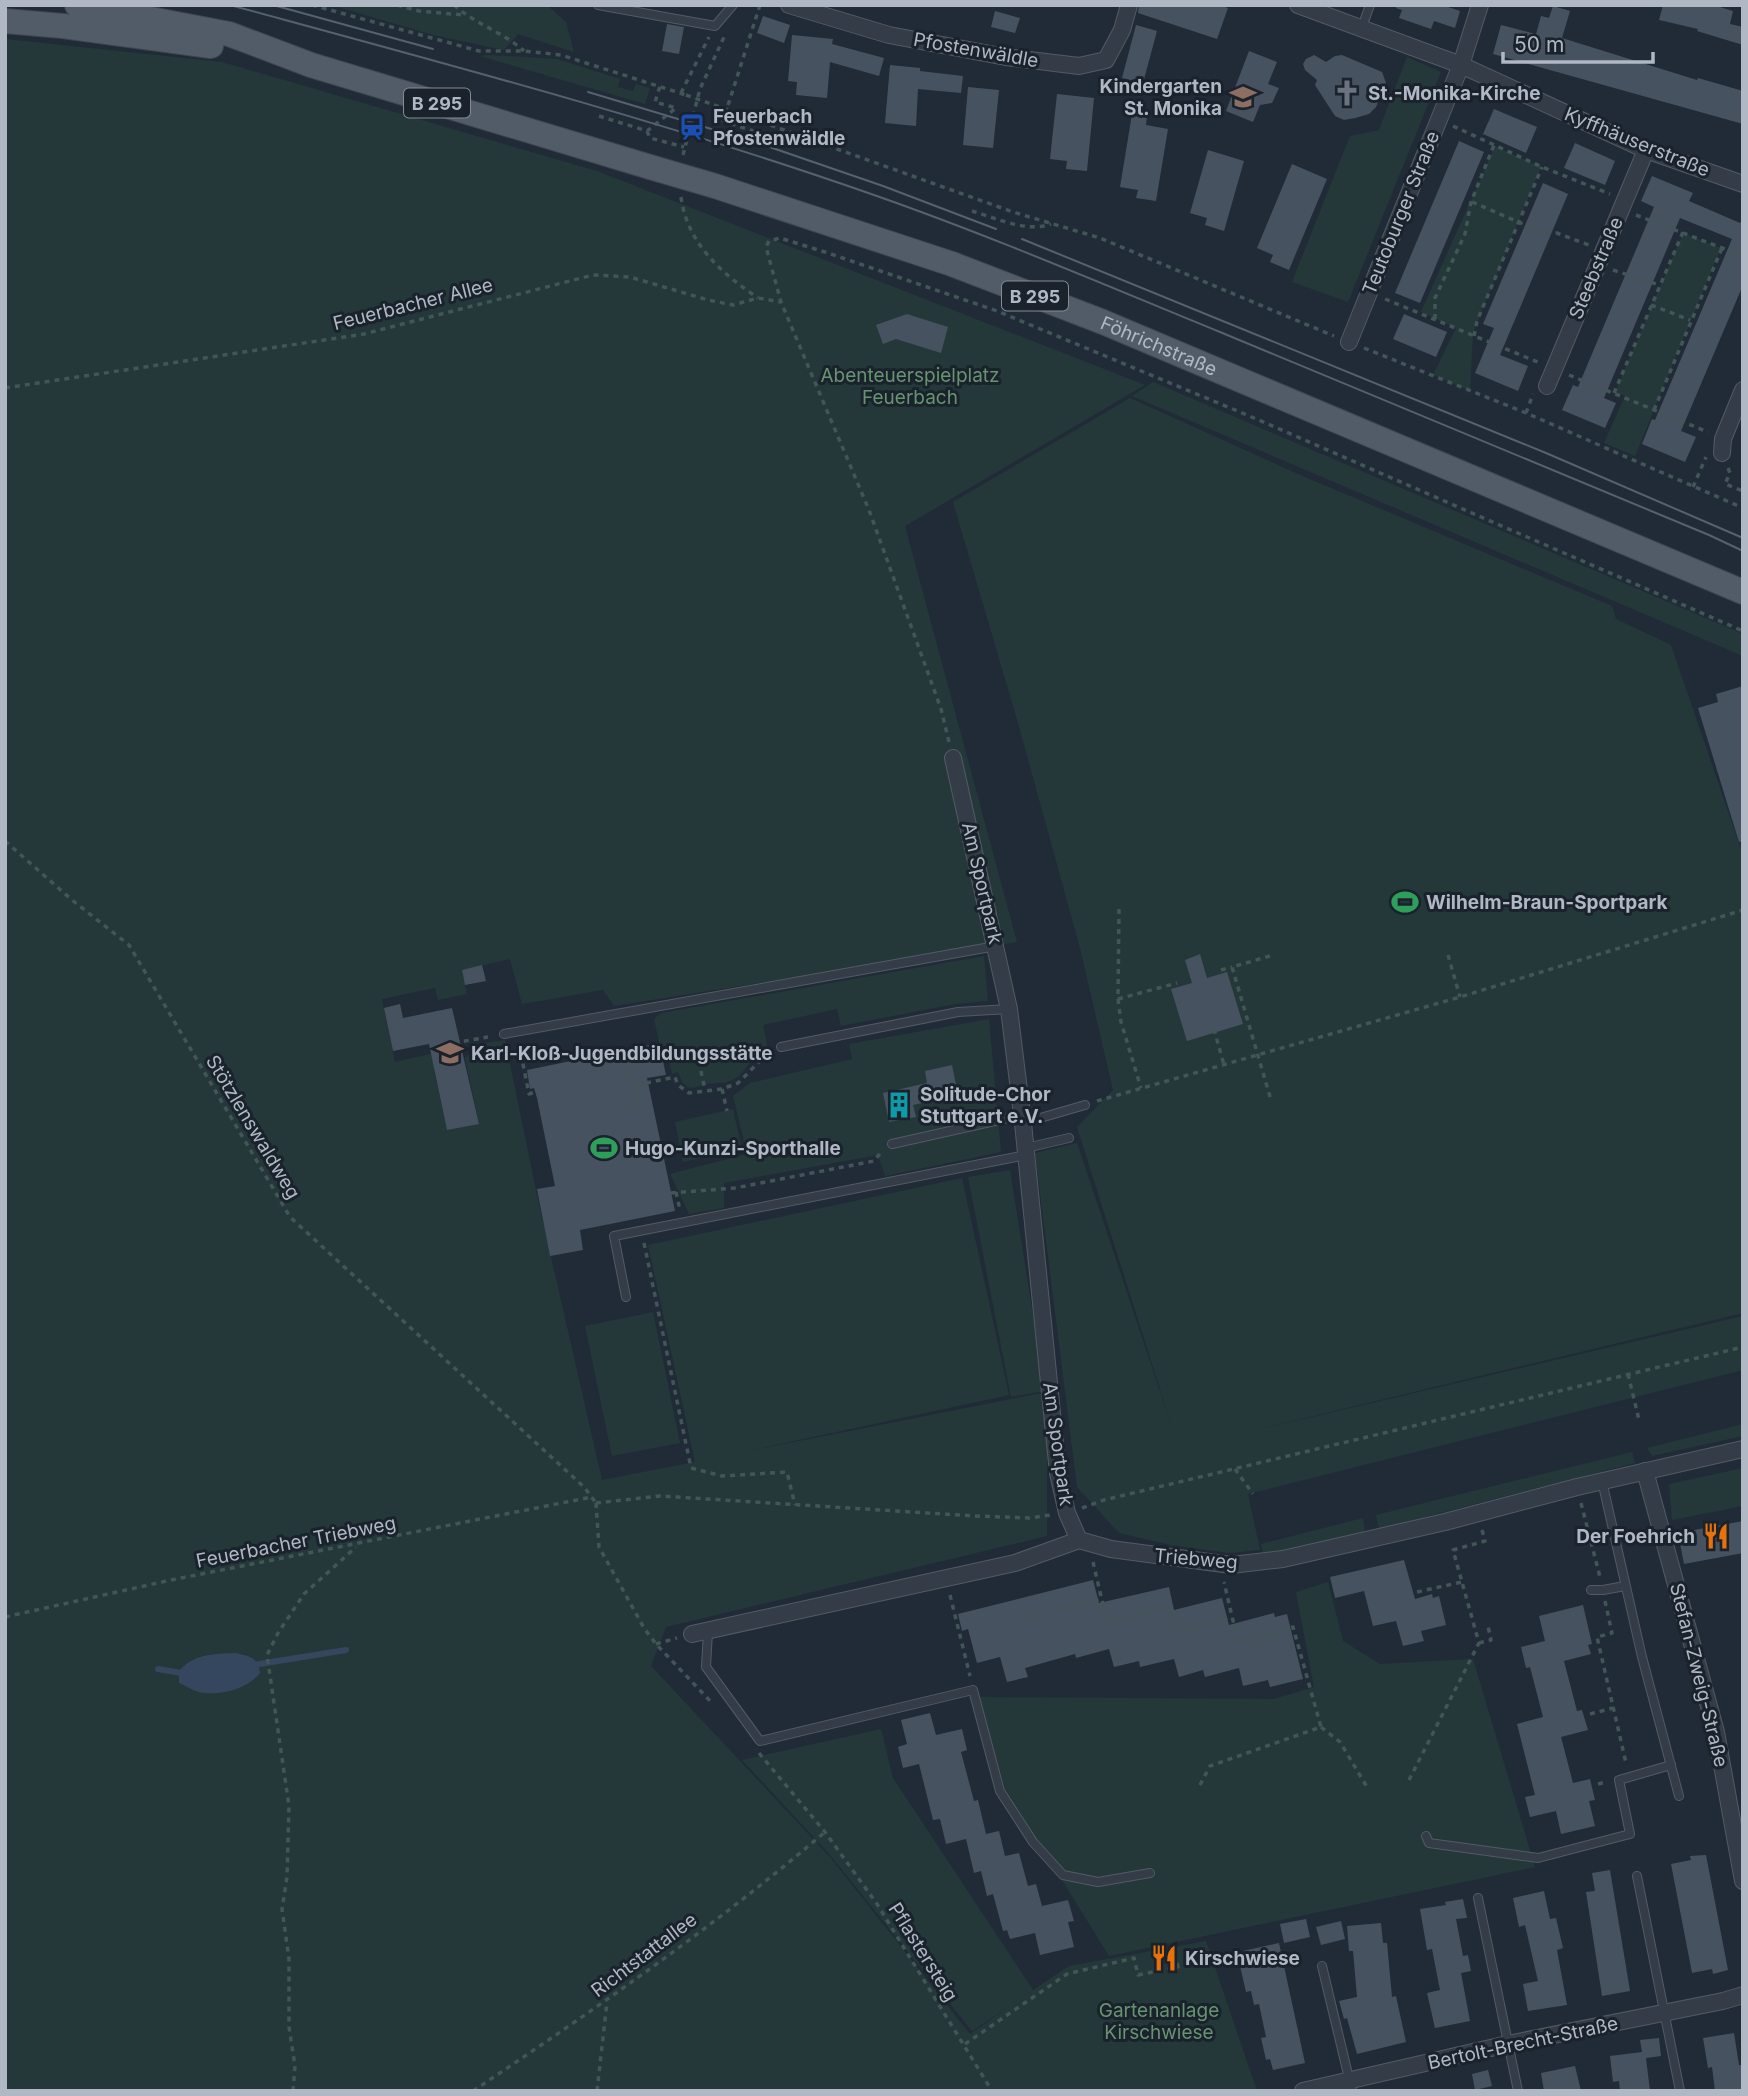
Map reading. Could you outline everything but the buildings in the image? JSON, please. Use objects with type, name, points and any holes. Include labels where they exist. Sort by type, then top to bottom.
[{"type":"main road","name":"B 295","points":[[77,5],[229,34],[312,65]]},
{"type":"main road","name":"B 295","points":[[5,20],[206,46],[312,65]]},
{"type":"main road","name":"Föhrichstraße","points":[[312,65],[715,186],[952,264],[1103,322],[1739,589]]},
{"type":"street","name":"Pfostenwäldle","points":[[789,5],[890,35],[1006,57],[1079,66],[1106,60],[1122,30],[1129,5]]},
{"type":"street","name":"Kyffhäuserstraße","points":[[1298,5],[1461,65],[1646,150],[1743,184]]},
{"type":"street","name":"Teutoburger Straße","points":[[1349,342],[1461,65],[1480,5]]},
{"type":"street","name":"Steebstraße","points":[[1547,386],[1646,150]]},
{"type":"street","points":[[1721,453],[1723,439],[1743,390]]},
{"type":"street","name":"Am Sportpark","points":[[953,758],[1009,1009],[1023,1119],[1058,1473],[1067,1513],[1079,1539]]},
{"type":"street","name":"Triebweg","points":[[1079,1539],[1111,1549],[1231,1565],[1283,1559],[1743,1449]]},
{"type":"street","name":"Stefan-Zweig-Straße","points":[[1645,1471],[1716,1732],[1743,1881]]},
{"type":"street","points":[[700,1633],[1015,1563],[1079,1539]]},
{"type":"street","name":"Bertolt-Brecht-Straße","points":[[1303,2091],[1351,2085],[1508,2044],[1743,1995]]},
{"type":"lane","points":[[598,5],[715,26],[733,5]]},
{"type":"lane","points":[[1362,27],[1370,5]]},
{"type":"lane","points":[[504,1034],[996,946]]},
{"type":"lane","points":[[782,1047],[958,1012],[1009,1009]]},
{"type":"lane","points":[[892,1144],[1085,1105]]},
{"type":"lane","points":[[626,1297],[614,1236],[1026,1152],[1069,1138]]},
{"type":"lane","points":[[1602,1481],[1625,1586],[1679,1796]]},
{"type":"lane","points":[[1591,1590],[1625,1586]]},
{"type":"lane","points":[[700,1633],[706,1667],[760,1741],[973,1690],[1000,1791],[1033,1842],[1063,1875],[1098,1882],[1150,1873]]},
{"type":"lane","points":[[1426,1836],[1429,1843],[1538,1858],[1630,1834],[1619,1780],[1671,1765]]},
{"type":"lane","points":[[1637,1875],[1680,2091]]},
{"type":"lane","points":[[1478,1898],[1518,2091]]},
{"type":"lane","points":[[1322,1965],[1351,2085]]},
{"type":"path","points":[[312,5],[479,51],[524,51],[561,55],[660,86],[1013,212],[1100,239],[1525,413],[1743,508]]},
{"type":"path","points":[[397,5],[419,11],[465,15]]},
{"type":"path","points":[[454,5],[465,15],[510,38],[524,51]]},
{"type":"path","points":[[760,5],[723,121],[762,134]]},
{"type":"path","points":[[680,93],[715,26]]},
{"type":"path","points":[[647,131],[676,108],[655,102],[660,86]]},
{"type":"path","points":[[599,116],[647,131],[650,138],[684,147]]},
{"type":"path","points":[[1439,120],[1683,232],[1743,256]]},
{"type":"path","points":[[1435,319],[1435,298],[1465,234],[1471,202],[1494,145]]},
{"type":"path","points":[[1474,336],[1477,321],[1542,167]]},
{"type":"path","points":[[1471,202],[1544,233],[1557,233],[1601,258],[1659,285]]},
{"type":"path","points":[[972,211],[1024,226],[1042,228],[1052,223]]},
{"type":"path","points":[[1614,393],[1683,232]]},
{"type":"path","points":[[953,758],[941,709],[869,510],[781,302],[766,247],[769,240],[780,238],[997,311],[1247,415],[1743,631]]},
{"type":"path","points":[[1654,410],[1722,248]]},
{"type":"path","name":"Feuerbacher Allee","points":[[5,388],[364,334],[593,275],[630,277],[733,305],[758,298],[781,302]]},
{"type":"path","points":[[1651,305],[1690,320]]},
{"type":"path","points":[[1693,486],[1704,457],[1721,453],[1730,473],[1725,484],[1743,491]]},
{"type":"path","name":"Stötzlenswaldweg","points":[[5,841],[72,900],[129,945],[290,1217],[573,1478],[596,1503]]},
{"type":"path","points":[[1119,909],[1118,999],[1121,1022],[1141,1088]]},
{"type":"path","points":[[1085,1105],[1460,998],[1743,910]]},
{"type":"path","points":[[1448,955],[1460,998]]},
{"type":"path","points":[[1221,970],[1270,956]]},
{"type":"path","points":[[1231,967],[1270,1100]]},
{"type":"path","points":[[1118,999],[1177,983]]},
{"type":"path","points":[[1214,1029],[1224,1065]]},
{"type":"path","points":[[517,1032],[529,1094],[534,1092]]},
{"type":"path","points":[[454,1043],[488,1037]]},
{"type":"path","points":[[520,1048],[532,1046]]},
{"type":"path","points":[[621,1051],[634,1109]]},
{"type":"path","points":[[632,1100],[640,1098],[637,1085],[675,1077],[683,1091],[689,1093],[722,1089],[738,1083],[768,1052]]},
{"type":"path","points":[[701,1071],[705,1090]]},
{"type":"path","points":[[722,1089],[727,1111]]},
{"type":"path","points":[[671,1194],[735,1188],[873,1161],[884,1147],[892,1144]]},
{"type":"path","points":[[642,1231],[691,1468],[722,1476],[787,1472],[794,1505]]},
{"type":"path","points":[[656,1644],[644,1629],[600,1547],[596,1503],[660,1496],[1029,1518],[1067,1513],[1104,1500],[1743,1347]]},
{"type":"path","points":[[1628,1374],[1639,1420]]},
{"type":"path","points":[[1235,1469],[1253,1494]]},
{"type":"path","points":[[1577,1487],[1612,1633],[1595,1637],[1629,1777]]},
{"type":"path","name":"Feuerbacher Triebweg","points":[[5,1617],[171,1580],[592,1497]]},
{"type":"path","points":[[1409,1780],[1479,1643],[1453,1550],[1485,1541]]},
{"type":"path","points":[[293,2091],[295,2066],[289,2027],[289,1959],[282,1909],[287,1877],[289,1806],[267,1655],[304,1594],[358,1545]]},
{"type":"path","points":[[1097,1578],[1107,1622],[1168,1607],[1174,1632],[1231,1618]]},
{"type":"path","points":[[1417,1592],[1462,1582]]},
{"type":"path","points":[[1016,1620],[1102,1599]]},
{"type":"path","points":[[1227,1599],[1238,1642],[1293,1628],[1321,1727],[1340,1742],[1367,1787]]},
{"type":"path","points":[[1078,1605],[1081,1616]]},
{"type":"path","points":[[954,1613],[973,1690]]},
{"type":"path","points":[[1142,1614],[1144,1625]]},
{"type":"path","points":[[1209,1624],[1211,1635]]},
{"type":"path","points":[[1479,1643],[1491,1640],[1488,1626]]},
{"type":"path","points":[[1272,1633],[1275,1645]]},
{"type":"path","points":[[1590,1714],[1613,1708]]},
{"type":"path","points":[[1200,1785],[1210,1766],[1321,1727]]},
{"type":"path","name":"Richtstattallee","points":[[473,2091],[607,2001],[778,1872],[825,1832]]},
{"type":"path","name":"Pflastersteig","points":[[825,1832],[877,1904],[992,2091]]},
{"type":"path","points":[[965,2044],[1028,1999],[1076,1970],[1135,1958],[1138,1975],[1178,1967],[1177,1962]]},
{"type":"path","points":[[597,2091],[607,2001]]},
{"type":"green space","points":[[331,5],[547,5],[566,22],[574,52],[518,34],[504,50],[433,35]]},
{"type":"green space","points":[[5,39],[222,62],[597,171],[1145,385],[905,526],[1017,942],[614,1006],[603,990],[522,1004],[510,959],[462,970],[467,994],[438,1000],[435,988],[382,999],[395,1062],[444,1051],[434,1070],[447,1130],[479,1123],[465,1058],[485,1043],[505,1040],[538,1200],[602,1480],[695,1462],[648,1245],[962,1178],[1009,1395],[748,1451],[1047,1392],[1047,1536],[666,1627],[651,1666],[830,1857],[970,2034],[1010,2006],[972,2031],[829,1854],[742,1760],[881,1729],[893,1778],[1033,1990],[1069,1966],[1206,1941],[1257,2091],[5,2091]]},
{"type":"green space","points":[[480,56],[557,59],[620,79],[618,87],[633,91],[636,84],[650,88],[645,104]]},
{"type":"green space","points":[[1407,57],[1441,72],[1348,302],[1292,282],[1350,136],[1379,130]]},
{"type":"green space","points":[[1495,146],[1541,167],[1473,333],[1470,391],[1433,375],[1456,328],[1421,312]]},
{"type":"green space","points":[[1683,233],[1721,248],[1635,456],[1604,443],[1625,396],[1615,392]]},
{"type":"green space","points":[[1153,382],[1743,634],[1743,656],[1132,396]]},
{"type":"green space","name":"Wilhelm-Braun-Sportpark","points":[[1130,398],[1300,475],[1612,606],[1616,619],[1671,645],[1743,855],[1743,1313],[1239,1434],[1743,1316],[1743,1370],[1248,1494],[1260,1550],[1229,1553],[1171,1545],[1119,1533],[1077,1487],[1035,1153],[1077,1143],[1172,1427],[1077,1127],[1113,1090],[1080,948],[953,502]]},
{"type":"green space","points":[[984,956],[988,1001],[955,1004],[841,1026],[837,1009],[763,1025],[768,1050],[753,1059],[737,1077],[727,1082],[686,1086],[678,1072],[672,1074],[668,1055],[662,1056],[654,1019],[661,1013]]},
{"type":"green space","points":[[989,1019],[1001,1152],[885,1176],[878,1155],[724,1183],[724,1208],[689,1214],[670,1174],[747,1154],[733,1096],[750,1083],[852,1059],[849,1044]]},
{"type":"green space","points":[[733,1109],[742,1150],[683,1162],[675,1122]]},
{"type":"green space","points":[[1010,1170],[1045,1391],[1011,1397],[968,1177]]},
{"type":"green space","points":[[653,1312],[680,1443],[612,1456],[585,1326]]},
{"type":"green space","points":[[1743,1424],[1743,1436],[1652,1456],[1647,1448]]},
{"type":"green space","points":[[1632,1452],[1635,1463],[1379,1529],[1376,1515]]},
{"type":"green space","points":[[1743,1468],[1743,1506],[1672,1520],[1669,1484]]},
{"type":"green space","points":[[1363,1518],[1365,1533],[1263,1556],[1261,1544]]},
{"type":"green space","points":[[1328,1582],[1343,1641],[1380,1664],[1473,1659],[1535,1867],[1109,1956],[1005,1788],[979,1697],[1274,1699],[1314,1687],[1296,1592]]},
{"type":"water","points":[[235,1653],[252,1658],[259,1668],[260,1673],[242,1686],[228,1692],[205,1693],[179,1683],[179,1671],[191,1661],[211,1655]]},
{"type":"waterway","points":[[253,1665],[346,1650]]},
{"type":"waterway","points":[[158,1669],[187,1674]]},
{"type":"tram line","points":[[230,5],[635,118],[795,168],[918,211],[1048,261],[1403,407],[1743,551]]},
{"type":"tram line","points":[[273,5],[433,49]]},
{"type":"tram line","points":[[588,92],[758,143],[996,229]]},
{"type":"tram line","points":[[1022,239],[1546,453],[1743,538]]},
{"type":"place","name":"St.-Monika-Kirche","points":[[1347,93]]},
{"type":"place","name":"Kindergarten St. Monika","points":[[1243,97]]},
{"type":"place","name":"Feuerbach Pfostenwäldle","points":[[692,127]]},
{"type":"place","name":"Wilhelm-Braun-Sportpark","points":[[1405,902]]},
{"type":"place","name":"Karl-Kloß-Jugendbildungsstätte","points":[[450,1053]]},
{"type":"place","name":"Solitude-Chor Stuttgart e.V.","points":[[899,1105]]},
{"type":"place","name":"Hugo-Kunzi-Sporthalle","points":[[604,1148]]},
{"type":"place","name":"Der Foehrich","points":[[1716,1536]]},
{"type":"place","name":"Kirschwiese","points":[[1164,1958]]},
{"type":"park label","name":"Abenteuerspielplatz Feuerbach","points":[[910,386]]},
{"type":"park label","name":"Gartenanlage Kirschwiese","points":[[1159,2021]]}]
